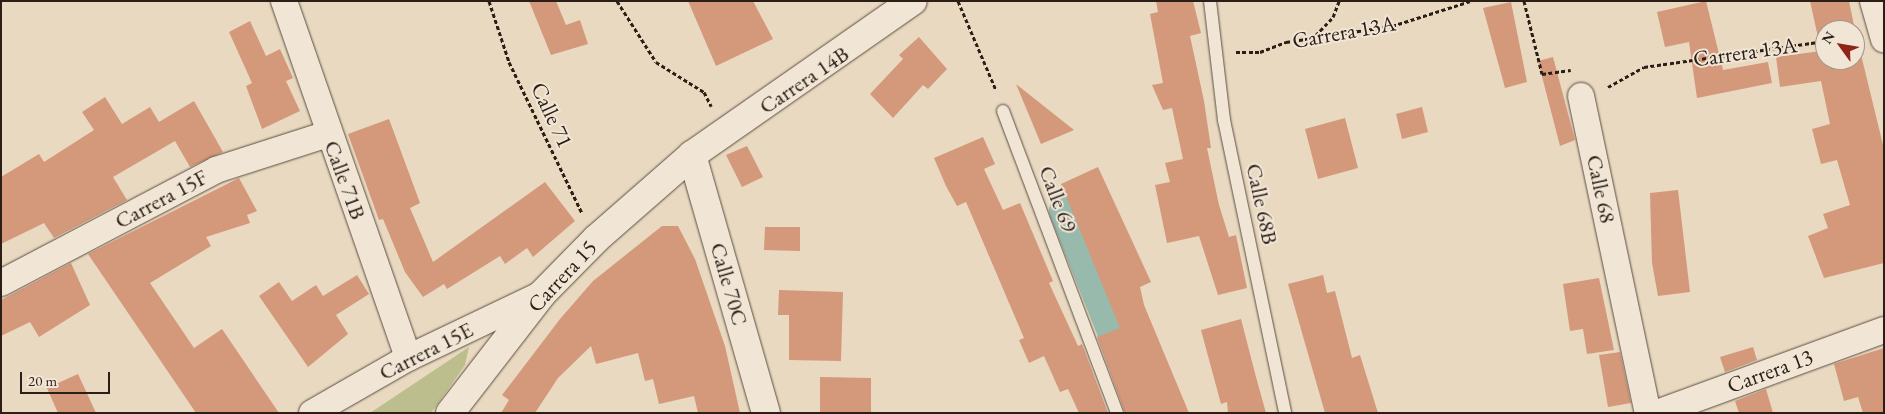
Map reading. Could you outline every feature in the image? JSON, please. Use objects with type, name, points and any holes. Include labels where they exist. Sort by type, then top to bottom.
[{"type":"street","name":"Calle 71B","points":[[284,1],[328,134],[408,358]]},
{"type":"street","name":"Carrera 14B","points":[[692,155],[913,1]]},
{"type":"street","name":"Calle 68","points":[[1581,96],[1648,413]]},
{"type":"street","name":"Carrera 15F","points":[[1,283],[216,170],[328,134]]},
{"type":"street","name":"Carrera 15","points":[[450,413],[542,294],[596,239],[692,155]]},
{"type":"street","name":"Calle 70C","points":[[692,155],[766,413]]},
{"type":"street","name":"Carrera 15E","points":[[312,413],[408,358],[542,294]]},
{"type":"street","name":"Carrera 13","points":[[1657,413],[1884,330]]},
{"type":"lane","name":"Calle 68B","points":[[1210,1],[1224,120],[1286,413]]},
{"type":"lane","name":"Calle 69","points":[[1003,111],[1117,413]]},
{"type":"path","name":"Calle 71","points":[[489,1],[509,62],[596,239]]},
{"type":"path","points":[[617,1],[656,62],[704,92],[724,134]]},
{"type":"path","points":[[958,1],[1003,111]]},
{"type":"path","points":[[1311,40],[1333,17],[1339,1]]},
{"type":"path","name":"Carrera 13A","points":[[1216,50],[1247,54],[1311,40],[1392,26],[1471,1]]},
{"type":"path","points":[[1524,1],[1542,74],[1570,67],[1581,96]]},
{"type":"path","name":"Carrera 13A","points":[[1581,96],[1644,67],[1815,42]]},
{"type":"green space","points":[[469,347],[465,365],[431,413],[370,413]]},
{"type":"building","points":[[529,1],[556,1],[566,25],[580,20],[588,44],[551,55]]},
{"type":"building","points":[[688,1],[753,1],[773,39],[716,66]]},
{"type":"building","points":[[1156,1],[1193,1],[1201,33],[1190,36],[1204,101],[1211,148],[1207,148],[1219,205],[1229,237],[1236,235],[1247,288],[1218,295],[1199,236],[1167,243],[1155,185],[1170,182],[1165,163],[1183,159],[1172,108],[1163,110],[1152,85],[1163,83],[1150,14],[1158,12]]},
{"type":"building","points":[[1706,1],[1723,70],[1768,62],[1772,83],[1697,98],[1689,42],[1665,47],[1657,12]]},
{"type":"building","points":[[1810,1],[1849,1],[1853,20],[1815,20],[1815,24]]},
{"type":"building","points":[[1511,2],[1527,82],[1505,88],[1483,8]]},
{"type":"building","points":[[250,21],[266,56],[280,49],[293,78],[286,81],[300,111],[262,129],[246,86],[252,83],[229,32]]},
{"type":"building","points":[[919,37],[947,69],[928,89],[923,85],[893,118],[870,94],[903,59],[899,55]]},
{"type":"building","points":[[1815,52],[1815,70],[1865,70],[1884,149],[1884,263],[1824,278],[1808,236],[1828,228],[1823,214],[1850,205],[1837,160],[1821,164],[1812,129],[1830,124],[1821,81],[1780,87],[1776,57]]},
{"type":"building","points":[[1553,57],[1575,140],[1560,146],[1538,61]]},
{"type":"building","points":[[1016,84],[1074,130],[1041,144]]},
{"type":"building","points":[[105,97],[122,124],[150,107],[159,122],[194,101],[223,152],[190,167],[175,141],[113,177],[127,200],[54,238],[44,223],[1,244],[1,177],[39,154],[44,162],[94,130],[82,112]]},
{"type":"building","points":[[1422,107],[1428,132],[1402,139],[1396,114]]},
{"type":"building","points":[[1345,118],[1358,168],[1318,179],[1305,129]]},
{"type":"building","points":[[389,119],[420,203],[410,208],[433,262],[545,182],[575,221],[533,257],[527,248],[505,264],[500,256],[447,289],[444,284],[423,297],[405,272],[383,219],[379,220],[348,134]]},
{"type":"building","points":[[983,137],[995,164],[984,169],[1003,210],[1020,203],[1053,281],[1049,283],[1078,346],[1082,344],[1108,413],[1079,413],[1068,389],[1060,392],[1044,356],[1029,363],[1019,340],[1024,338],[966,202],[957,206],[946,186],[934,158]]},
{"type":"building","points":[[747,146],[763,177],[742,187],[726,155]]},
{"type":"building","points":[[1098,167],[1151,282],[1140,287],[1144,305],[1189,413],[1125,413],[1097,337],[1120,328],[1061,184]]},
{"type":"building","points":[[239,178],[257,211],[247,215],[250,223],[206,237],[211,246],[150,283],[194,348],[222,329],[279,413],[196,413],[88,254]]},
{"type":"building","points":[[1678,190],[1690,292],[1658,296],[1652,263],[1650,193]]},
{"type":"building","points":[[662,226],[678,226],[695,259],[725,346],[740,413],[698,413],[694,396],[659,404],[653,379],[645,381],[638,353],[596,364],[591,346],[558,378],[535,413],[501,413],[509,400],[502,395],[560,319],[593,281]]},
{"type":"building","points":[[765,227],[800,227],[800,251],[764,250]]},
{"type":"building","points":[[71,263],[90,305],[39,337],[30,322],[1,336],[1,300]]},
{"type":"building","points":[[357,275],[369,294],[336,315],[348,334],[308,367],[259,296],[279,282],[292,301],[316,285],[323,296]]},
{"type":"building","points":[[1323,275],[1327,293],[1335,291],[1352,358],[1360,355],[1378,413],[1325,413],[1288,284]]},
{"type":"building","points":[[1599,278],[1614,350],[1587,354],[1583,329],[1570,331],[1563,284]]},
{"type":"building","points":[[779,290],[843,292],[841,361],[789,360],[789,315],[778,315]]},
{"type":"building","points":[[1241,319],[1266,413],[1228,413],[1227,402],[1221,404],[1201,330]]},
{"type":"building","points":[[1753,347],[1757,360],[1725,372],[1720,357]]},
{"type":"building","points":[[1884,348],[1884,413],[1863,413],[1858,397],[1844,401],[1834,364]]},
{"type":"building","points":[[1620,352],[1631,403],[1608,407],[1599,355]]},
{"type":"building","points":[[78,374],[96,413],[58,413],[47,388]]},
{"type":"building","points":[[820,377],[871,378],[871,413],[820,413]]},
{"type":"building","points":[[1766,389],[1773,413],[1739,413],[1735,401]]},
{"type":"waterway","points":[[1064,210],[1128,371]]}]
